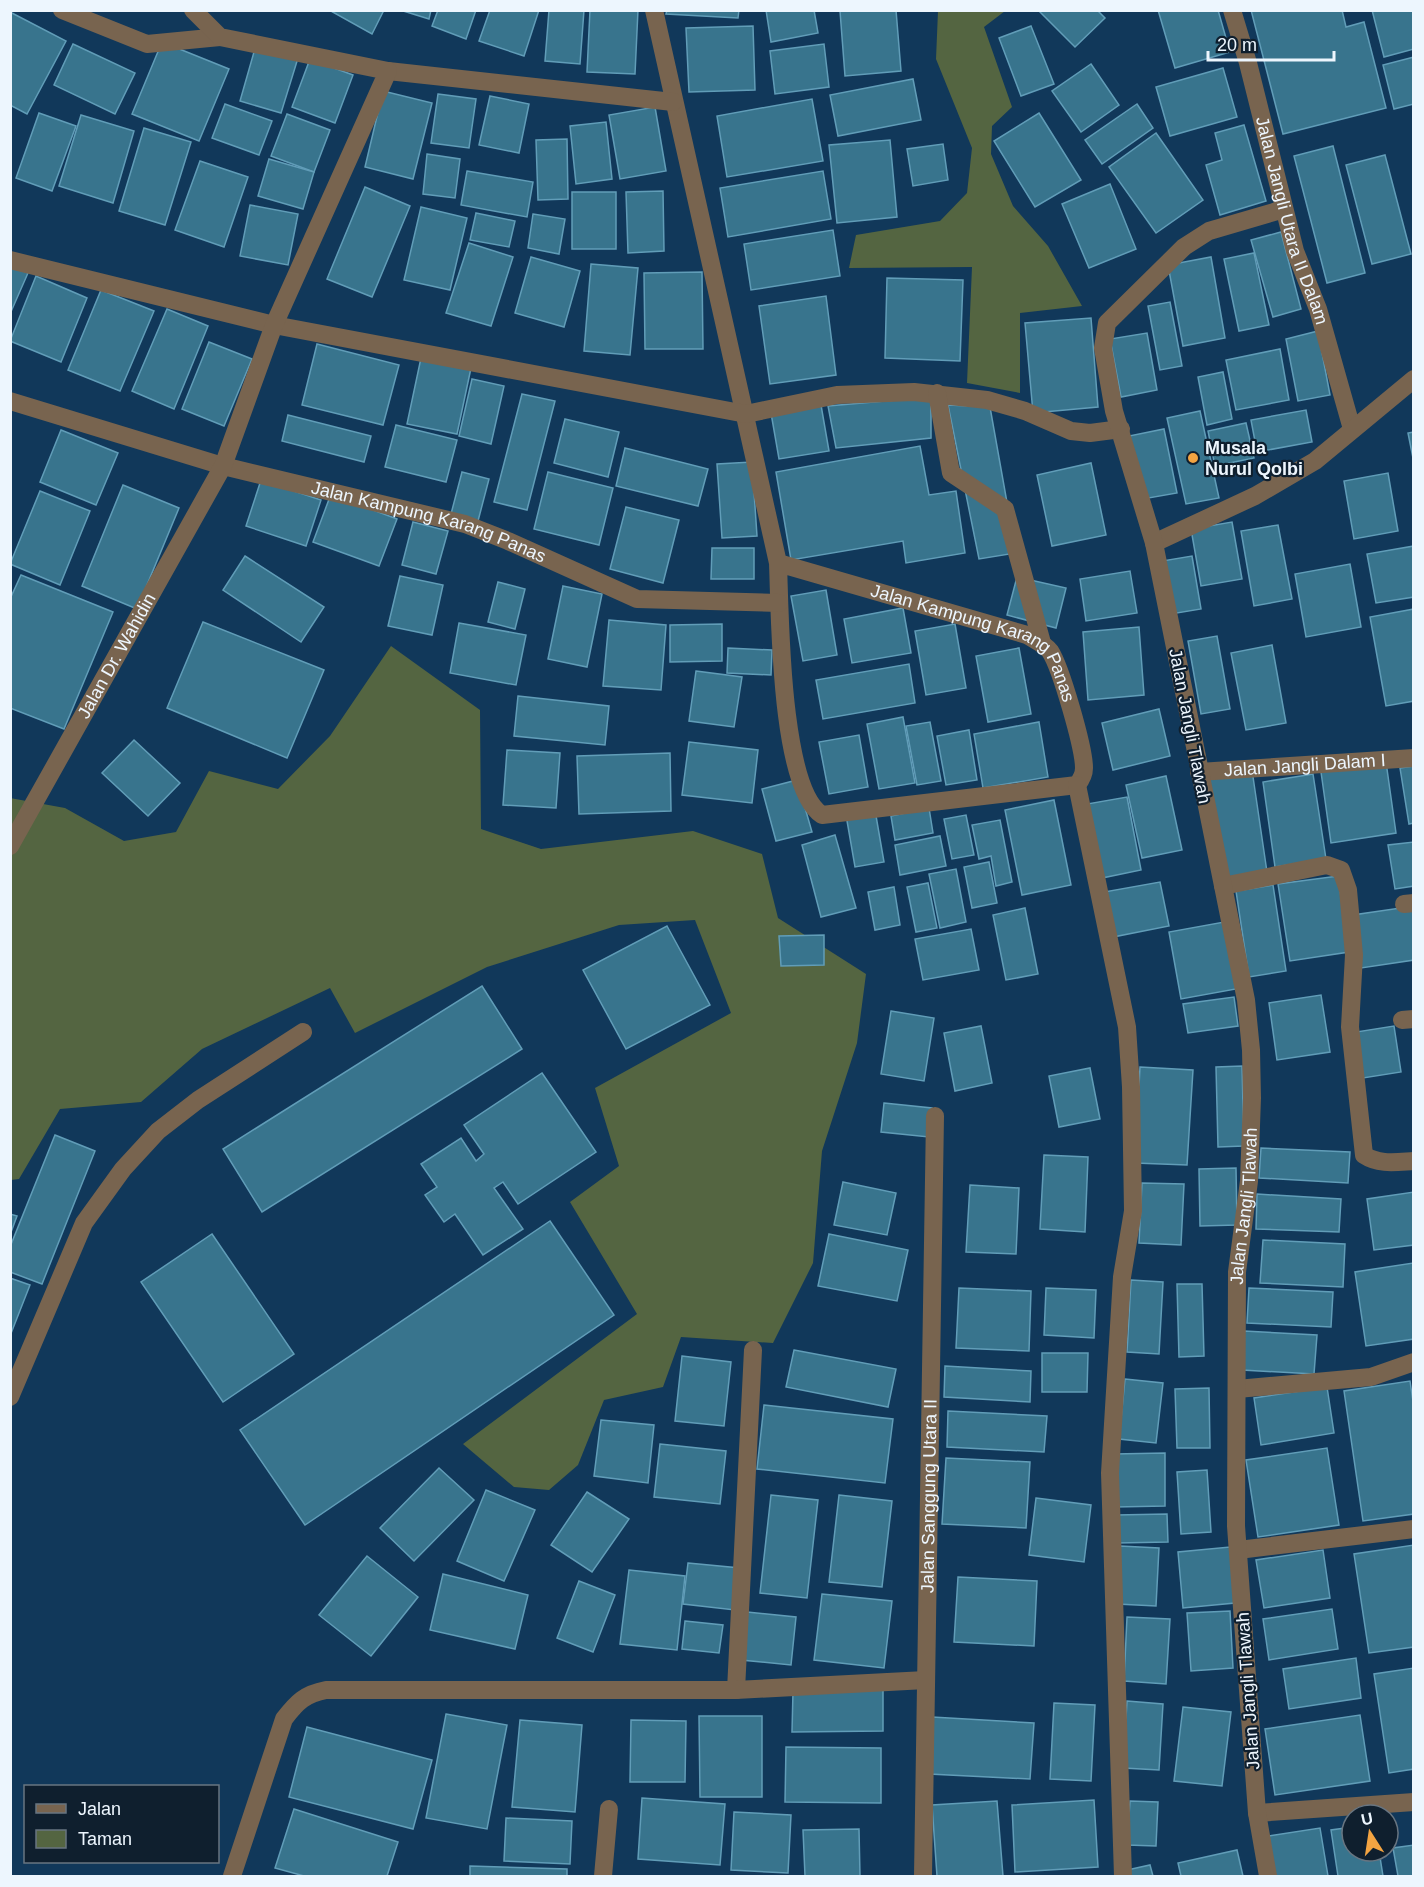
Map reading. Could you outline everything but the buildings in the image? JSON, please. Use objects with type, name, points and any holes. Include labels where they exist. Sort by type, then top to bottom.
[{"type":"street","points":[[62,10],[147,44],[220,37],[388,71],[673,102]]},
{"type":"street","points":[[193,10],[220,37]]},
{"type":"street","points":[[654,10],[778,563],[783,677],[799,780],[813,810],[822,815],[1077,785],[1127,1027],[1131,1087],[1132,1211],[1122,1277],[1110,1473],[1124,1876]]},
{"type":"street","name":"Jalan Jangli Utara II Dalam","points":[[1232,10],[1248,63],[1295,251],[1318,309],[1352,429]]},
{"type":"street","points":[[223,466],[274,325],[388,71]]},
{"type":"street","name":"Jalan Jangli Tlawah","points":[[1268,1876],[1257,1813],[1236,1526],[1238,1272],[1249,1181],[1251,1050],[1246,1000],[1198,772],[1154,543],[1114,411],[1103,348],[1107,323],[1160,269],[1192,241],[1209,231],[1284,209]]},
{"type":"street","points":[[10,260],[274,325],[746,414],[837,395],[937,393],[987,400],[1025,411],[1071,431],[1090,433],[1121,429]]},
{"type":"street","points":[[1154,543],[1256,496],[1315,461],[1413,379]]},
{"type":"street","points":[[937,393],[951,473],[1005,509],[1042,643]]},
{"type":"street","name":"Jalan Kampung Karang Panas","points":[[10,401],[223,466],[465,524],[637,599],[779,603]]},
{"type":"street","name":"Jalan Dr. Wahidin","points":[[10,846],[223,466]]},
{"type":"street","name":"Jalan Kampung Karang Panas","points":[[778,563],[1027,635],[1042,643],[1054,660],[1082,754],[1084,770],[1077,785]]},
{"type":"street","name":"Jalan Jangli Dalam I","points":[[1198,772],[1413,758]]},
{"type":"street","points":[[1223,886],[1327,865],[1341,870],[1347,890],[1354,955],[1350,1027],[1364,1155],[1371,1160],[1389,1163],[1413,1161]]},
{"type":"street","points":[[10,1397],[84,1223],[123,1169],[158,1131],[198,1101],[303,1032]]},
{"type":"street","name":"Jalan Sanggung Utara II","points":[[923,1876],[935,1116]]},
{"type":"street","points":[[736,1690],[753,1350]]},
{"type":"street","points":[[1237,1389],[1371,1377],[1413,1362]]},
{"type":"street","points":[[1238,1550],[1413,1529]]},
{"type":"street","points":[[232,1876],[284,1719],[298,1700],[311,1692],[326,1690],[736,1690],[926,1680]]},
{"type":"street","points":[[1257,1813],[1413,1802]]},
{"type":"street","points":[[603,1876],[609,1809]]},
{"type":"green space","points":[[938,11],[1005,11],[984,27],[1012,107],[992,126],[991,154],[1013,206],[1048,246],[1082,306],[1020,313],[1020,393],[967,383],[972,267],[849,268],[856,235],[940,221],[967,193],[972,148],[936,59]]},
{"type":"green space","points":[[391,646],[480,710],[481,829],[541,849],[693,831],[762,854],[778,918],[866,974],[857,1043],[822,1151],[813,1263],[773,1343],[681,1337],[663,1387],[604,1400],[578,1465],[549,1490],[514,1487],[463,1444],[637,1314],[570,1202],[619,1166],[595,1088],[731,1013],[695,920],[619,925],[487,967],[355,1033],[330,988],[202,1049],[141,1102],[60,1109],[19,1179],[11,1180],[10,798],[65,808],[124,841],[176,832],[209,771],[278,789],[330,736]]},
{"type":"place","name":"Musala Nurul Qolbi","points":[[1193,458]]}]
